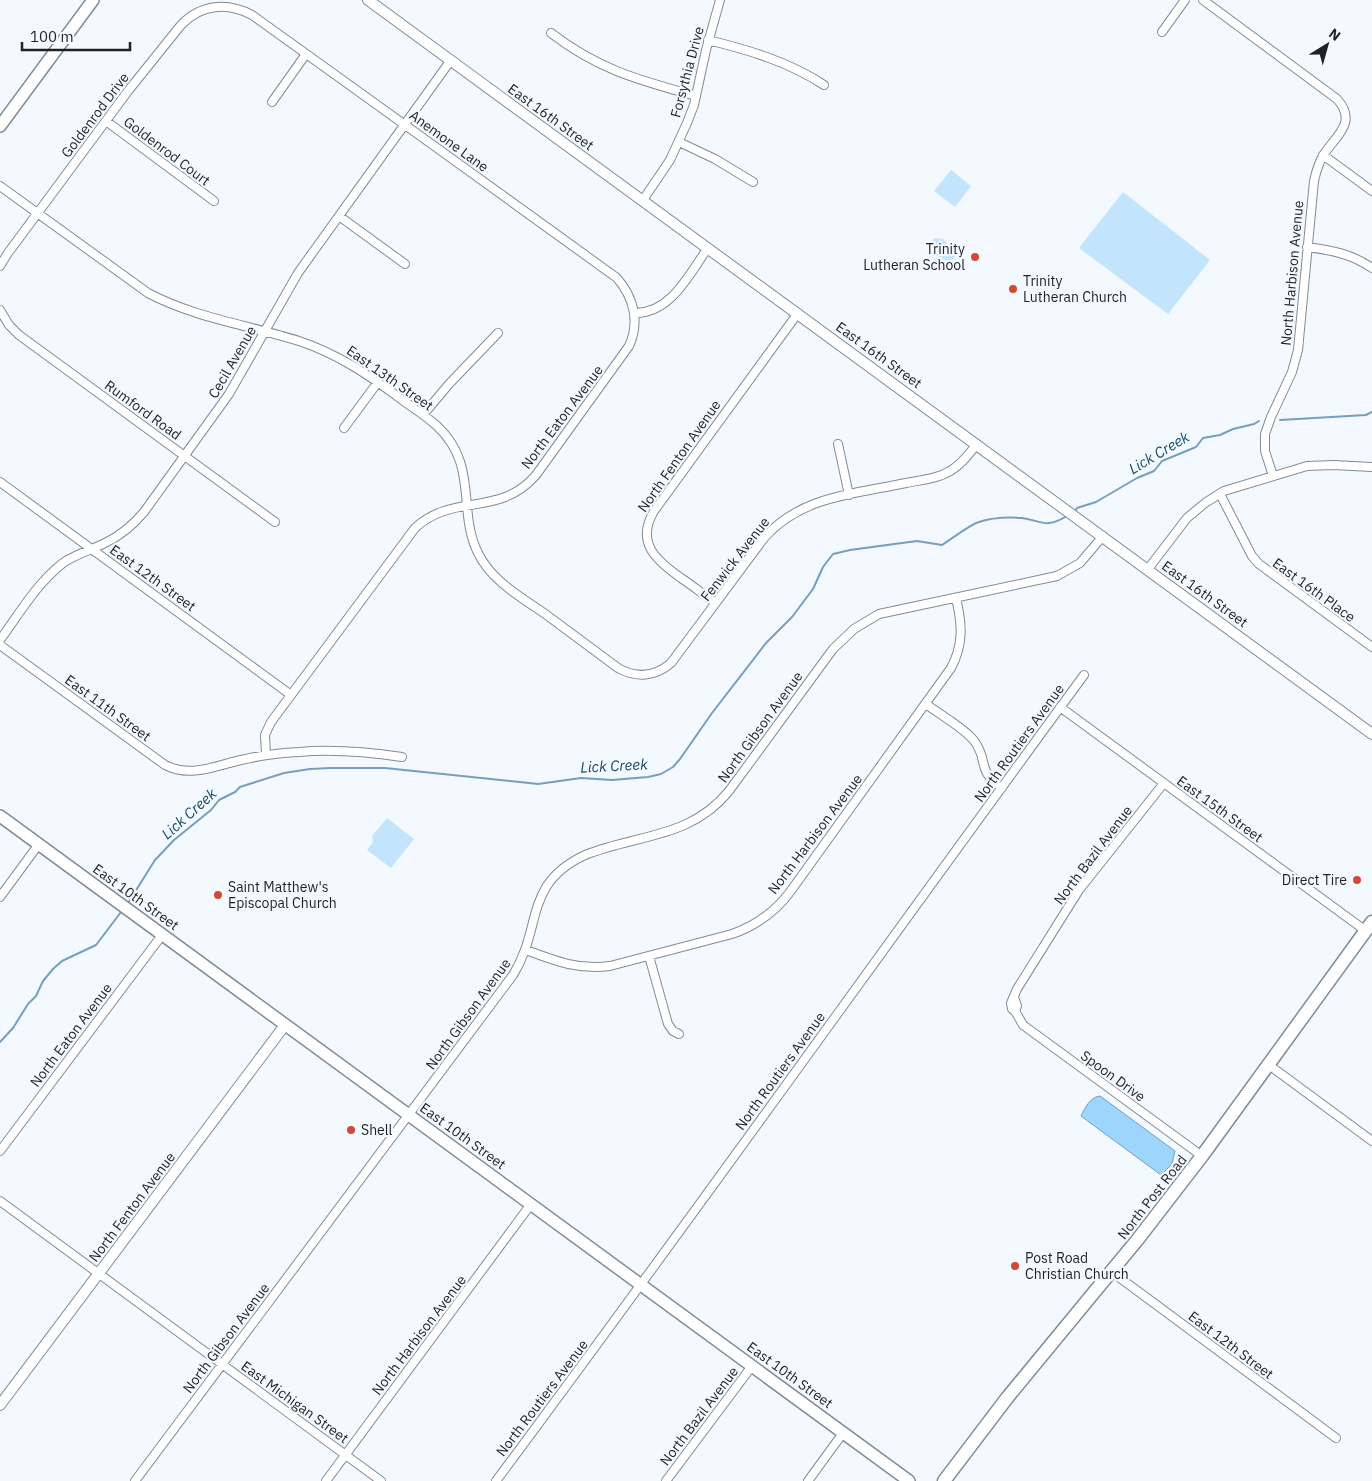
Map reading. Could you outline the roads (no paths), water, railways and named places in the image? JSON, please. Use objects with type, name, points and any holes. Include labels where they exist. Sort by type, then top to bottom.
[{"type":"main road","points":[[0,126],[92,0]]},
{"type":"main road","name":"East 10th Street","points":[[0,816],[909,1481]]},
{"type":"main road","name":"North Post Road","points":[[944,1481],[1007,1398],[1112,1272],[1202,1156],[1369,927]]},
{"type":"street","name":"East 16th Street","points":[[368,0],[1372,734]]},
{"type":"street","name":"Forsythia Drive","points":[[643,200],[661,174],[679,142],[690,114],[720,0]]},
{"type":"street","points":[[1162,32],[1185,0]]},
{"type":"street","name":"North Harbison Avenue","points":[[1203,0],[1342,104],[1346,115],[1345,125],[1324,155],[1313,184],[1298,350],[1292,372],[1270,417],[1265,434],[1266,451],[1273,476]]},
{"type":"street","name":"Anemone Lane","points":[[230,7],[243,10],[252,15],[616,278],[627,291],[634,313]]},
{"type":"street","name":"Goldenrod Drive","points":[[0,266],[134,83],[188,18],[206,8],[230,7]]},
{"type":"street","points":[[551,33],[578,53],[598,64],[640,81],[696,96]]},
{"type":"street","points":[[708,40],[770,58],[798,70],[824,85]]},
{"type":"street","points":[[272,102],[306,54]]},
{"type":"street","name":"Cecil Avenue","points":[[0,640],[47,577],[68,560],[115,537],[134,522],[185,456],[233,388],[295,278],[451,60]]},
{"type":"street","name":"Goldenrod Court","points":[[106,121],[214,201]]},
{"type":"street","points":[[679,142],[715,159],[753,182]]},
{"type":"street","points":[[1324,155],[1372,191]]},
{"type":"street","name":"East 13th Street","points":[[0,186],[142,289],[163,301],[192,312],[297,340],[324,350],[378,382],[423,415],[444,433],[460,460],[475,546],[495,577],[618,668],[630,674],[641,675]]},
{"type":"street","points":[[339,216],[406,264]]},
{"type":"street","points":[[1307,247],[1348,255],[1372,268]]},
{"type":"street","points":[[634,313],[651,312],[669,301],[708,248]]},
{"type":"street","name":"Rumford Road","points":[[1,312],[9,325],[19,335],[275,522]]},
{"type":"street","name":"North Eaton Avenue","points":[[266,755],[264,742],[267,728],[415,528],[440,511],[456,506],[491,502],[504,498],[520,490],[533,479],[626,352],[633,337],[634,313]]},
{"type":"street","name":"North Fenton Avenue","points":[[716,603],[664,566],[655,556],[648,541],[648,524],[654,511],[798,313]]},
{"type":"street","points":[[423,415],[449,384],[498,333]]},
{"type":"street","points":[[344,428],[378,382]]},
{"type":"street","points":[[838,444],[849,495]]},
{"type":"street","name":"Fenwick Avenue","points":[[641,675],[660,671],[671,663],[764,538],[780,522],[794,512],[812,504],[940,476],[958,465],[977,444]]},
{"type":"street","points":[[1148,569],[1187,518],[1205,503],[1220,494],[1313,465],[1372,467]]},
{"type":"street","name":"East 12th Street","points":[[0,482],[291,695]]},
{"type":"street","name":"East 16th Place","points":[[1220,494],[1252,556],[1259,564],[1372,648]]},
{"type":"street","name":"North Gibson Avenue","points":[[135,1481],[513,975],[526,950],[539,900],[546,886],[557,873],[573,861],[588,854],[675,830],[693,822],[710,810],[729,791],[834,648],[854,629],[870,618],[888,611],[1057,576],[1085,558],[1103,536]]},
{"type":"street","name":"North Harbison Avenue","points":[[526,950],[558,962],[585,967],[610,966],[738,932],[761,920],[790,892],[951,668],[959,649],[962,625],[956,598]]},
{"type":"street","name":"East 11th Street","points":[[0,645],[165,765],[181,772],[195,772],[266,755],[306,751],[349,751],[402,757]]},
{"type":"street","name":"North Routiers Avenue","points":[[496,1481],[641,1285],[1084,675]]},
{"type":"street","points":[[926,704],[973,740],[980,752],[983,767],[988,776],[1002,788]]},
{"type":"street","name":"East 15th Street","points":[[1060,707],[1164,783],[1369,927]]},
{"type":"street","name":"North Bazil Avenue","points":[[1015,1011],[1011,1006],[1017,989],[1079,890],[1164,783]]},
{"type":"street","points":[[0,896],[39,844]]},
{"type":"street","name":"North Eaton Avenue","points":[[0,1151],[162,935]]},
{"type":"street","points":[[649,956],[668,1024],[679,1034]]},
{"type":"street","name":"Spoon Drive","points":[[1015,1011],[1023,1025],[1202,1156]]},
{"type":"street","name":"North Fenton Avenue","points":[[0,1405],[285,1025]]},
{"type":"street","points":[[1269,1065],[1372,1141]]},
{"type":"street","name":"East Michigan Street","points":[[0,1202],[382,1481]]},
{"type":"street","name":"North Harbison Avenue","points":[[326,1481],[531,1204]]},
{"type":"street","name":"East 12th Street","points":[[1112,1272],[1336,1438]]},
{"type":"street","name":"North Bazil Avenue","points":[[666,1481],[752,1366]]},
{"type":"street","points":[[808,1481],[843,1433]]},
{"type":"waterway","name":"Lick Creek","points":[[1280,420],[1366,415],[1372,412]]},
{"type":"waterway","name":"Lick Creek","points":[[1075,511],[1077,508],[1096,502],[1137,478],[1154,471],[1162,461],[1196,447],[1203,438],[1220,435],[1259,421]]},
{"type":"waterway","name":"Lick Creek","points":[[128,903],[155,860],[174,840],[211,810],[219,800],[235,792],[240,787],[284,773],[310,769],[385,768],[538,784],[581,778],[612,780],[661,774],[673,767],[680,759],[712,713],[766,643],[792,617],[813,589],[823,567],[833,554],[917,541],[942,545],[979,522],[1022,518],[1049,523],[1067,516]]},
{"type":"waterway","name":"Lick Creek","points":[[0,1042],[13,1028],[28,1004],[36,996],[43,981],[53,969],[62,961],[96,945],[121,912]]},
{"type":"place","name":"Trinity Lutheran School","points":[[975,257]]},
{"type":"place","name":"Trinity Lutheran Church","points":[[1013,289]]},
{"type":"place","name":"Direct Tire","points":[[1357,880]]},
{"type":"place","name":"Saint Matthew's Episcopal Church","points":[[218,895]]},
{"type":"place","name":"Shell","points":[[351,1130]]},
{"type":"place","name":"Post Road Christian Church","points":[[1015,1266]]}]
